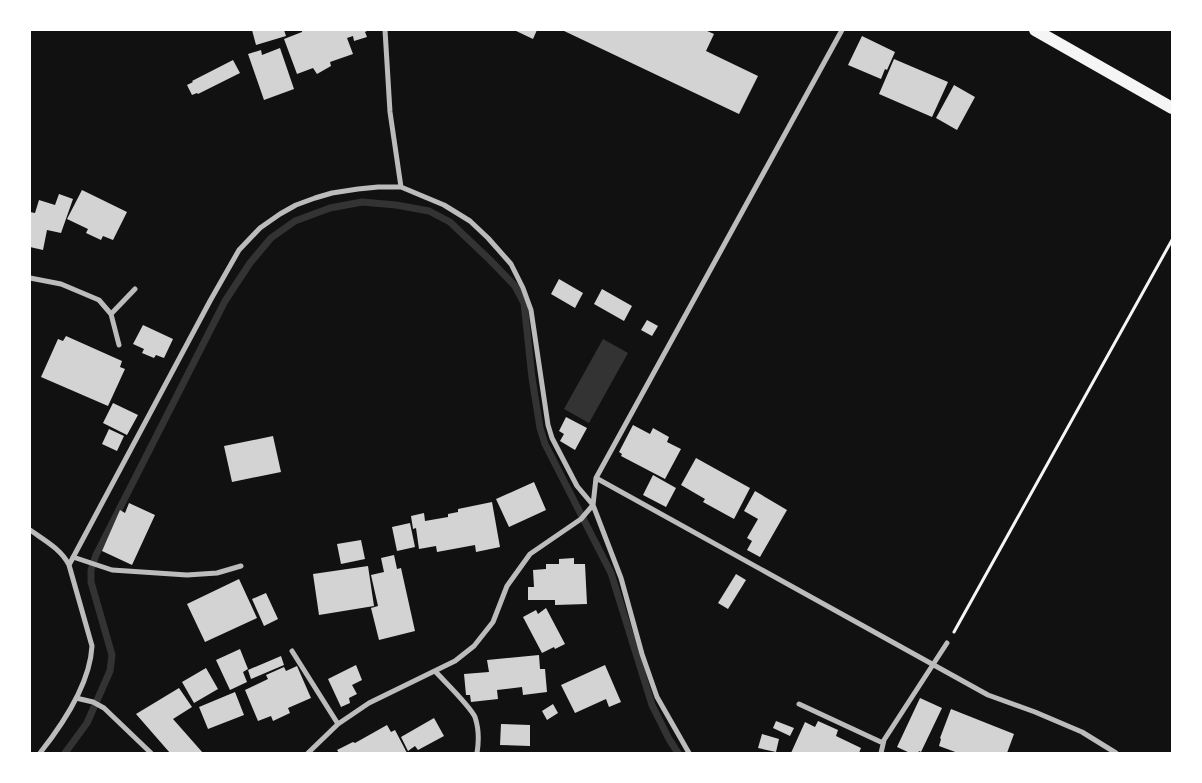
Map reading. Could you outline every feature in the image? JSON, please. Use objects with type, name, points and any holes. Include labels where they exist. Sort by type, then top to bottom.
[{"type":"main road","points":[[1035,30],[1172,108]]},
{"type":"street","points":[[385,30],[390,112],[401,187]]},
{"type":"street","points":[[308,753],[338,724],[369,703],[455,661],[474,646],[493,622],[507,586],[530,554],[581,519],[587,512],[592,505],[596,478],[842,30]]},
{"type":"street","points":[[69,565],[239,250],[260,228],[296,205],[332,193],[378,187],[401,187],[444,205],[470,221],[511,264],[531,310],[548,425],[552,438],[577,486],[592,505],[621,578],[642,654],[657,697],[688,753]]},
{"type":"street","points":[[30,278],[61,284],[99,300],[110,314],[119,346]]},
{"type":"street","points":[[110,314],[135,289]]},
{"type":"street","points":[[596,478],[988,695],[1082,732],[1116,753]]},
{"type":"street","points":[[30,530],[65,557],[69,565],[92,646],[92,656],[86,678],[56,734],[40,753]]},
{"type":"street","points":[[73,557],[112,570],[187,575],[217,573],[241,566]]},
{"type":"street","points":[[881,753],[884,740],[947,643]]},
{"type":"street","points":[[292,651],[338,724]]},
{"type":"street","points":[[435,671],[474,715],[478,729],[477,753]]},
{"type":"street","points":[[76,698],[93,702],[104,708],[152,753]]},
{"type":"street","points":[[798,704],[883,743]]},
{"type":"path","points":[[947,643],[1172,240]]},
{"type":"shaded area","points":[[603,339],[628,353],[589,423],[564,409]]},
{"type":"building","points":[[252,30],[284,30],[286,36],[256,45]]},
{"type":"building","points":[[302,30],[369,30],[365,32],[367,37],[354,41],[353,36],[347,38],[353,54],[330,62],[331,66],[317,74],[313,68],[297,74],[284,39],[302,32]]},
{"type":"building","points":[[514,30],[537,30],[533,39]]},
{"type":"building","points":[[562,30],[705,30],[714,34],[706,51],[758,76],[739,114]]},
{"type":"building","points":[[862,36],[895,52],[881,79],[848,65]]},
{"type":"building","points":[[280,48],[294,89],[264,100],[248,54],[261,50],[262,55]]},
{"type":"building","points":[[894,59],[948,82],[932,117],[879,94]]},
{"type":"building","points":[[233,60],[240,73],[198,94],[192,95],[187,85]]},
{"type":"building","points":[[954,85],[975,97],[957,130],[936,118]]},
{"type":"building","points":[[82,190],[127,212],[113,240],[103,236],[101,240],[86,233],[88,229],[67,219]]},
{"type":"building","points":[[59,194],[73,199],[61,233],[47,230],[43,250],[30,247],[30,212],[35,213],[39,200],[55,205]]},
{"type":"building","points":[[559,279],[583,293],[575,308],[551,294]]},
{"type":"building","points":[[602,289],[632,306],[624,321],[594,304]]},
{"type":"building","points":[[647,320],[658,326],[652,336],[641,330]]},
{"type":"building","points":[[143,325],[173,339],[164,358],[156,355],[154,358],[142,353],[144,349],[133,344]]},
{"type":"building","points":[[66,336],[122,361],[120,367],[125,369],[108,406],[41,377],[58,339],[63,341]]},
{"type":"building","points":[[113,403],[138,415],[127,435],[103,423]]},
{"type":"building","points":[[566,417],[587,428],[575,450],[560,441],[564,434],[559,431]]},
{"type":"building","points":[[633,425],[650,434],[653,428],[669,437],[667,442],[681,449],[665,479],[621,456],[622,454],[619,452]]},
{"type":"building","points":[[109,429],[124,436],[117,451],[102,444]]},
{"type":"building","points":[[273,436],[281,472],[232,482],[224,446]]},
{"type":"building","points":[[696,458],[750,488],[734,519],[703,502],[705,499],[681,485]]},
{"type":"building","points":[[653,475],[676,488],[666,507],[643,495]]},
{"type":"building","points":[[534,482],[546,510],[509,527],[496,499]]},
{"type":"building","points":[[755,491],[787,510],[760,557],[747,550],[752,541],[747,538],[758,519],[744,511]]},
{"type":"building","points":[[492,502],[500,547],[476,552],[475,545],[437,552],[436,546],[419,549],[416,528],[413,529],[411,516],[424,513],[425,521],[448,517],[448,514],[458,512],[458,509]]},
{"type":"building","points":[[129,503],[155,515],[132,565],[102,551],[120,510],[125,513]]},
{"type":"building","points":[[410,523],[415,547],[397,551],[392,527]]},
{"type":"building","points":[[361,540],[365,559],[341,564],[337,544]]},
{"type":"building","points":[[394,555],[397,569],[401,568],[415,631],[379,640],[371,608],[378,606],[371,575],[384,572],[381,558]]},
{"type":"building","points":[[574,558],[574,564],[585,564],[587,604],[555,605],[555,600],[528,600],[528,587],[534,587],[533,570],[546,569],[546,564],[559,564],[559,559]]},
{"type":"building","points":[[368,566],[374,606],[319,615],[313,574]]},
{"type":"building","points":[[736,574],[746,580],[728,609],[718,603]]},
{"type":"building","points":[[239,579],[257,618],[205,642],[187,604]]},
{"type":"building","points":[[266,593],[278,619],[264,626],[252,599]]},
{"type":"building","points":[[546,608],[565,644],[542,653],[523,617],[536,610],[538,614]]},
{"type":"building","points":[[240,649],[248,669],[243,672],[247,682],[230,690],[216,660]]},
{"type":"building","points":[[539,655],[540,669],[545,669],[547,692],[523,695],[522,687],[497,690],[498,699],[471,702],[470,695],[466,695],[464,674],[489,672],[487,660]]},
{"type":"building","points":[[281,656],[284,665],[251,679],[248,670]]},
{"type":"building","points":[[356,665],[362,680],[352,685],[357,694],[349,698],[350,703],[341,707],[328,679]]},
{"type":"building","points":[[605,665],[621,702],[609,707],[606,699],[575,713],[561,685]]},
{"type":"building","points":[[297,666],[311,698],[288,708],[290,713],[273,721],[271,716],[258,721],[245,690],[268,679],[266,675],[284,667],[286,671]]},
{"type":"building","points":[[206,668],[218,689],[194,703],[182,682]]},
{"type":"building","points":[[179,688],[192,707],[173,719],[203,753],[170,753],[136,714]]},
{"type":"building","points":[[235,692],[244,715],[208,729],[199,707]]},
{"type":"building","points":[[920,698],[942,708],[921,752],[910,753],[897,747]]},
{"type":"building","points":[[553,704],[558,713],[547,720],[542,711]]},
{"type":"building","points":[[951,709],[1014,734],[1007,753],[958,753],[939,746],[940,738]]},
{"type":"building","points":[[434,718],[444,736],[418,750],[415,746],[408,751],[401,737]]},
{"type":"building","points":[[776,721],[794,728],[790,736],[773,728]]},
{"type":"building","points":[[818,721],[838,730],[836,736],[861,748],[859,753],[791,753],[805,722],[815,727]]},
{"type":"building","points":[[501,724],[530,725],[530,746],[500,745]]},
{"type":"building","points":[[387,725],[391,732],[395,730],[407,753],[339,753],[337,750],[353,742],[355,743]]},
{"type":"building","points":[[762,734],[779,739],[776,752],[758,748]]},
{"type":"waterway","points":[[65,753],[87,723],[110,671],[112,655],[91,582],[91,570],[96,555],[225,301],[250,263],[271,238],[295,221],[330,208],[362,202],[396,205],[429,211],[450,222],[515,286],[524,303],[532,378],[540,428],[545,444],[611,573],[652,705],[678,753]]}]
